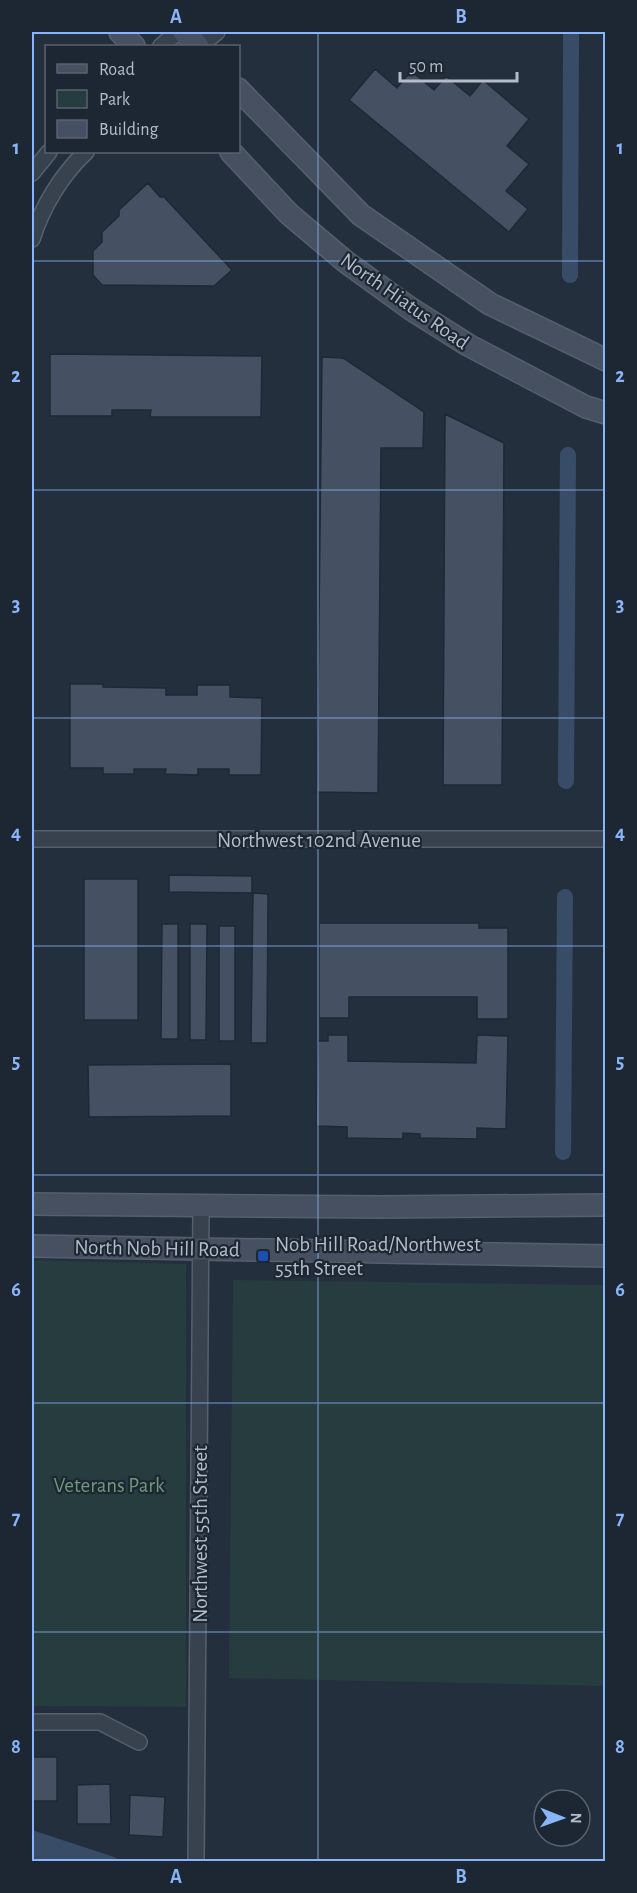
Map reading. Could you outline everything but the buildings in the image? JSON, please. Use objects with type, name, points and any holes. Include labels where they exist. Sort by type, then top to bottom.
[{"type":"main road","points":[[120,32],[133,45]]},
{"type":"main road","points":[[184,32],[198,45]]},
{"type":"main road","name":"North Hiatus Road","points":[[240,91],[301,155],[370,221],[490,304],[606,360]]},
{"type":"main road","name":"North Hiatus Road","points":[[232,153],[289,214],[346,262],[411,309],[468,345],[586,407],[606,413]]},
{"type":"main road","name":"North Nob Hill Road","points":[[32,1204],[201,1207],[606,1205]]},
{"type":"main road","name":"North Nob Hill Road","points":[[32,1246],[201,1247],[340,1254],[606,1256]]},
{"type":"street","points":[[162,45],[178,32]]},
{"type":"street","points":[[200,45],[217,32]]},
{"type":"street","points":[[32,173],[48,153]]},
{"type":"street","points":[[32,239],[36,225],[70,167],[85,153]]},
{"type":"street","name":"Northwest 102nd Avenue","points":[[32,839],[606,839]]},
{"type":"street","name":"Northwest 55th Street","points":[[196,1862],[201,1207]]},
{"type":"street","points":[[32,1722],[100,1722],[139,1742]]},
{"type":"green space","name":"Veterans Park","points":[[32,1260],[186,1264],[186,1707],[32,1706]]},
{"type":"green space","points":[[233,1280],[605,1285],[605,1686],[229,1678]]},
{"type":"water","points":[[32,1830],[114,1857],[121,1861],[32,1861]]},
{"type":"waterway","points":[[570,275],[571,32]]},
{"type":"waterway","points":[[566,781],[568,455]]},
{"type":"waterway","points":[[563,1152],[565,897]]},
{"type":"place","name":"Nob Hill Road/Northwest 55th Street","points":[[263,1256]]}]
